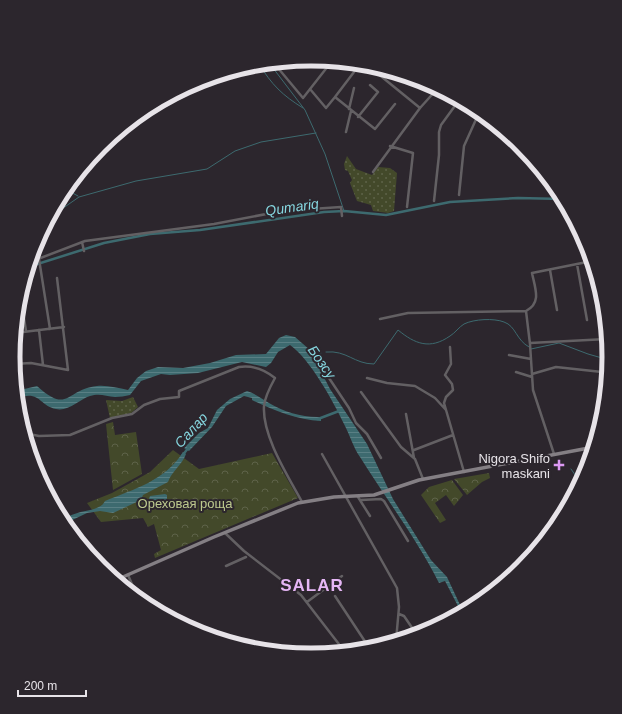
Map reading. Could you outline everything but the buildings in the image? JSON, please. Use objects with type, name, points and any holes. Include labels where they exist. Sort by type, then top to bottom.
[{"type":"main road","points":[[121,578],[282,508],[302,502],[346,497],[359,499],[423,480],[588,448]]},
{"type":"street","points":[[278,68],[303,98],[327,67]]},
{"type":"street","points":[[310,89],[326,108],[354,72]]},
{"type":"street","points":[[379,74],[420,108]]},
{"type":"street","points":[[358,116],[378,92],[370,85]]},
{"type":"street","points":[[346,132],[354,88]]},
{"type":"street","points":[[373,172],[390,146],[420,108],[434,93]]},
{"type":"street","points":[[335,97],[375,129],[395,104]]},
{"type":"street","points":[[434,201],[439,155],[439,132],[441,125],[456,105]]},
{"type":"street","points":[[459,196],[464,146],[477,118]]},
{"type":"street","points":[[390,146],[413,153],[407,207]]},
{"type":"street","points":[[36,260],[82,243],[148,231],[214,224],[282,211],[341,207],[342,216]]},
{"type":"street","points":[[82,243],[84,251]]},
{"type":"street","points":[[40,259],[50,329]]},
{"type":"street","points":[[380,319],[408,313],[526,311],[533,308],[536,303],[532,273],[587,263]]},
{"type":"street","points":[[577,264],[587,320]]},
{"type":"street","points":[[550,270],[557,310]]},
{"type":"street","points":[[20,364],[31,363],[68,370],[57,278]]},
{"type":"street","points":[[526,311],[533,390],[554,455]]},
{"type":"street","points":[[23,313],[26,331]]},
{"type":"street","points":[[21,331],[64,328]]},
{"type":"street","points":[[39,330],[43,365]]},
{"type":"street","points":[[530,344],[601,339]]},
{"type":"street","points":[[450,347],[451,364],[445,375],[452,384],[453,390],[444,400],[464,473]]},
{"type":"street","points":[[509,355],[531,359]]},
{"type":"street","points":[[31,434],[39,436],[70,435],[112,418],[132,414],[144,405],[160,399],[179,397],[179,391],[239,366],[260,369],[275,378],[266,398],[264,407],[273,448],[302,502]]},
{"type":"street","points":[[516,372],[532,375],[556,367],[601,372]]},
{"type":"street","points":[[329,378],[349,408],[356,423],[367,434],[381,458]]},
{"type":"street","points":[[367,378],[387,383],[415,386],[435,398],[446,410]]},
{"type":"street","points":[[361,392],[401,447],[414,459]]},
{"type":"street","points":[[406,414],[414,450],[414,459],[423,480]]},
{"type":"street","points":[[414,450],[453,435]]},
{"type":"street","points":[[322,454],[397,588],[399,614],[397,635]]},
{"type":"street","points":[[359,499],[370,516]]},
{"type":"street","points":[[359,499],[384,501],[408,542]]},
{"type":"street","points":[[224,533],[244,551],[288,584],[307,602],[341,646]]},
{"type":"street","points":[[226,566],[246,557]]},
{"type":"street","points":[[128,574],[134,588]]},
{"type":"street","points":[[307,602],[342,576]]},
{"type":"street","points":[[335,596],[366,642]]},
{"type":"street","points":[[399,614],[404,616],[413,630]]},
{"type":"green space","points":[[347,156],[356,169],[372,175],[378,167],[390,168],[397,173],[394,211],[388,213],[373,211],[371,205],[357,201],[350,183],[352,180],[348,171],[345,170],[344,164]]},
{"type":"green space","points":[[133,397],[138,407],[131,413],[110,418],[106,400],[122,401]]},
{"type":"green space","points":[[113,422],[115,435],[136,432],[142,474],[113,490],[106,424]]},
{"type":"green space","name":"Ореховая роща","points":[[173,450],[199,469],[272,453],[298,498],[155,558],[154,554],[161,550],[154,524],[148,527],[143,518],[101,522],[87,503],[112,493],[150,472]]},
{"type":"green space","points":[[489,473],[490,478],[482,482],[467,495],[454,479]]},
{"type":"green space","points":[[452,480],[463,495],[454,506],[446,495],[435,503],[446,520],[440,523],[421,495],[429,487]]},
{"type":"water","name":"Бозсу","points":[[286,335],[295,337],[310,350],[330,389],[367,444],[393,499],[431,560],[447,577],[461,606],[459,607],[445,581],[439,583],[411,535],[370,473],[353,445],[346,428],[313,370],[298,351],[290,345],[278,352],[271,363],[266,367],[242,362],[198,373],[170,375],[161,374],[141,381],[130,395],[115,397],[93,395],[65,409],[50,407],[35,397],[22,397],[22,390],[37,386],[47,394],[56,399],[62,400],[79,391],[97,386],[109,386],[128,390],[137,378],[146,371],[158,367],[183,368],[210,363],[236,355],[266,354],[279,338]]},
{"type":"water","name":"Салар","points":[[247,391],[281,409],[294,414],[321,417],[321,421],[303,419],[285,414],[252,400],[252,398],[244,396],[226,406],[212,427],[189,451],[184,448],[199,433],[208,428],[217,410],[230,399]]},
{"type":"water","name":"Салар","points":[[183,452],[186,454],[168,482],[143,495],[141,500],[113,513],[100,511],[87,513],[70,521],[68,517],[97,508],[105,501],[148,483],[176,462]]},
{"type":"water","points":[[167,495],[167,502],[171,505],[157,504],[149,499],[150,496]]},
{"type":"waterway","points":[[273,68],[305,110],[325,154],[344,211]]},
{"type":"waterway","points":[[263,70],[278,89],[289,99],[303,108]]},
{"type":"waterway","points":[[59,211],[79,197],[136,181],[207,169],[235,151],[261,142],[316,133]]},
{"type":"waterway","points":[[71,192],[78,196]]},
{"type":"waterway","name":"Qumariq","points":[[34,265],[104,243],[150,234],[200,230],[324,212],[344,211],[386,215],[450,202],[518,198],[555,199]]},
{"type":"waterway","points":[[326,352],[340,353],[361,362],[374,364],[398,330],[410,339],[423,344],[429,344],[436,343],[452,335],[464,324],[484,320],[495,320],[508,324],[521,341],[529,347]]},
{"type":"waterway","points":[[531,349],[559,343],[602,358]]},
{"type":"waterway","points":[[311,354],[321,353]]},
{"type":"waterway","name":"Салар","points":[[318,419],[339,411]]},
{"type":"waterway","name":"Салар","points":[[182,456],[189,447]]},
{"type":"waterway","points":[[571,469],[576,477]]},
{"type":"place","name":"Nigora Shifo maskani","points":[[559,465]]},
{"type":"district","name":"SALAR","points":[[312,585]]}]
